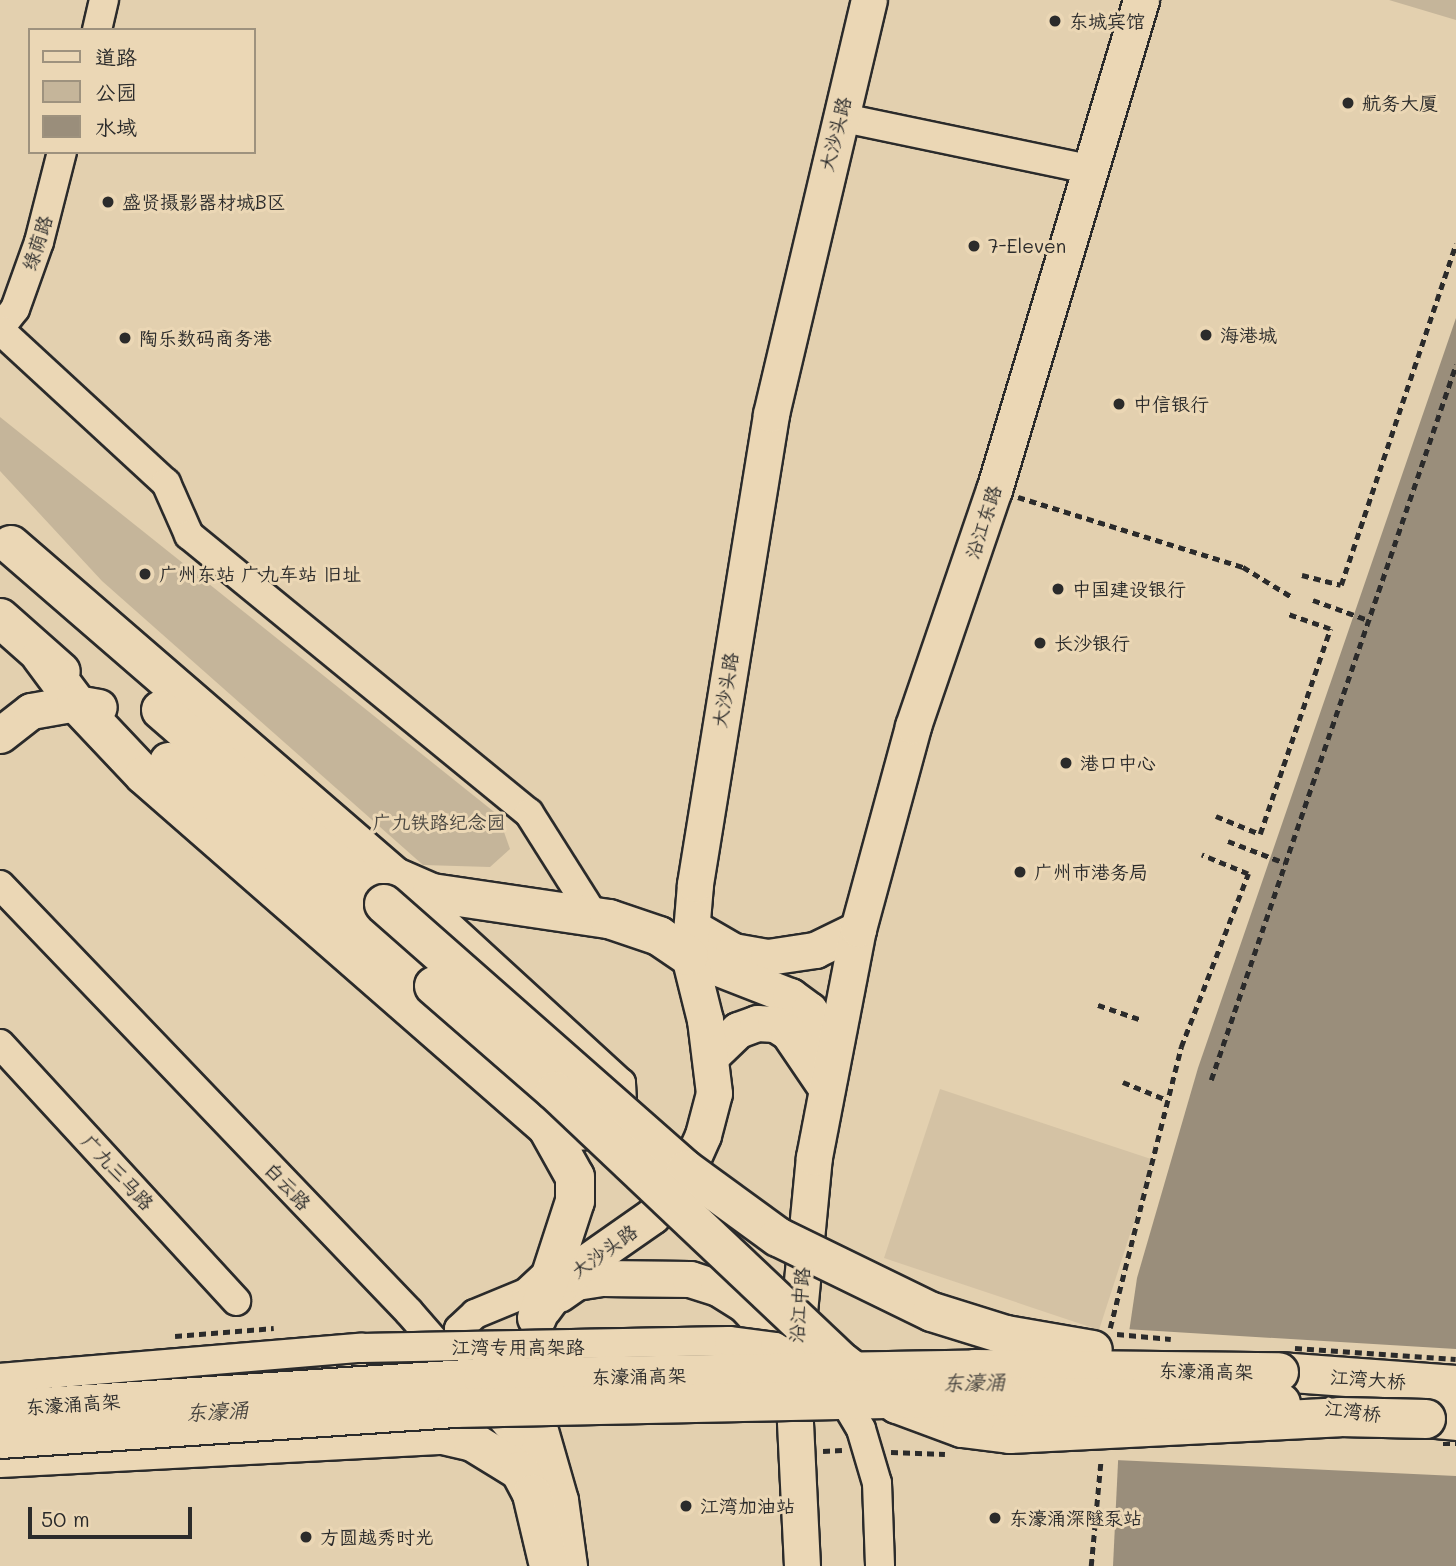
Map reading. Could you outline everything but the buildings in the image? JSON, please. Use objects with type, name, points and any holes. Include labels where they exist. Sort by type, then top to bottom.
[{"type":"highway","points":[[6,538],[139,691],[389,890],[685,1170],[759,1224],[820,1260],[912,1304],[1006,1335],[1280,1388]]},
{"type":"highway","points":[[0,618],[90,705],[434,986],[564,1100],[843,1363],[897,1404],[962,1428],[1010,1434],[1340,1417],[1441,1420]]},
{"type":"highway","points":[[90,705],[144,775],[547,1127],[575,1177],[569,1228],[537,1318]]},
{"type":"highway","points":[[389,890],[432,893],[594,916],[659,936],[690,941]]},
{"type":"highway","name":"东濠涌高架","points":[[0,1410],[483,1378],[975,1369],[1280,1388]]},
{"type":"highway","name":"江湾大桥","points":[[1280,1388],[1456,1385]]},
{"type":"highway","name":"东濠涌高架","points":[[0,1439],[274,1418],[608,1404],[1280,1388]]},
{"type":"highway","name":"江湾桥","points":[[1280,1388],[1441,1420]]},
{"type":"highway","points":[[0,1458],[426,1434],[473,1442],[520,1471],[532,1494],[548,1566]]},
{"type":"main road","name":"大沙头路","points":[[537,1318],[569,1274],[652,1216],[678,1191],[693,1165],[709,1114],[714,1093],[690,941],[724,693],[771,414],[839,117],[869,0]]},
{"type":"main road","name":"沿江东路","points":[[835,1046],[858,929],[913,726],[994,490],[1093,170],[1141,0]]},
{"type":"main road","points":[[0,735],[31,711],[90,705]]},
{"type":"main road","points":[[690,941],[768,957],[815,950],[858,929]]},
{"type":"main road","points":[[690,941],[790,996],[809,1010],[835,1046]]},
{"type":"main road","points":[[710,1057],[738,1030],[757,1023],[775,1024],[788,1032],[827,1088]]},
{"type":"main road","name":"沿江中路","points":[[802,1566],[793,1381],[814,1157],[835,1046]]},
{"type":"main road","points":[[569,1566],[560,1500],[525,1384],[525,1355],[537,1318],[576,1282],[690,1279],[718,1287],[746,1305],[769,1331],[793,1381]]},
{"type":"street","points":[[97,28],[104,0]]},
{"type":"street","points":[[839,117],[1093,170]]},
{"type":"street","name":"绿荫路","points":[[0,329],[15,309],[39,242],[61,154]]},
{"type":"street","points":[[0,329],[166,483],[189,535],[529,813],[594,916]]},
{"type":"street","name":"白云路","points":[[0,885],[136,1024],[457,1369],[533,1454],[560,1500]]},
{"type":"street","points":[[389,890],[621,1083],[621,1102],[587,1135],[564,1137],[547,1127]]},
{"type":"street","name":"广九三马路","points":[[0,1044],[236,1301]]},
{"type":"street","points":[[457,1369],[459,1329],[475,1314],[526,1293],[555,1266]]},
{"type":"street","name":"江湾专用高架路","points":[[0,1378],[361,1348],[729,1341],[775,1347],[820,1373],[839,1392],[861,1429],[877,1483],[880,1566]]},
{"type":"path","points":[[1303,575],[1341,585],[1456,244]]},
{"type":"path","points":[[1211,1080],[1456,365]]},
{"type":"path","points":[[994,490],[1243,567],[1292,597]]},
{"type":"path","points":[[1313,600],[1368,620]]},
{"type":"path","points":[[1216,816],[1260,834],[1330,629],[1287,614]]},
{"type":"path","points":[[1228,841],[1285,863]]},
{"type":"path","points":[[1109,1342],[1110,1315],[1181,1047],[1248,874],[1202,855]]},
{"type":"path","points":[[1098,1005],[1142,1020]]},
{"type":"path","points":[[1123,1082],[1167,1100]]},
{"type":"path","points":[[1091,1566],[1102,1448]]},
{"type":"shaded area","points":[[940,1089],[1154,1160],[1099,1330],[884,1258]]},
{"type":"green space","points":[[1389,0],[1456,0],[1456,20]]},
{"type":"green space","name":"广九铁路纪念园","points":[[0,417],[498,815],[510,849],[490,867],[423,865],[102,581],[0,471]]},
{"type":"water","points":[[1456,318],[1456,1566],[1113,1566],[1122,1380],[1137,1278],[1198,1068]]},
{"type":"pier","points":[[1125,1329],[1456,1349],[1456,1476],[1115,1460]]},
{"type":"place","name":"东城宾馆","points":[[1055,21]]},
{"type":"place","name":"航务大厦","points":[[1348,103]]},
{"type":"place","name":"盛贤摄影器材城B区","points":[[108,202]]},
{"type":"place","name":"7-Eleven","points":[[974,246]]},
{"type":"place","name":"海港城","points":[[1206,335]]},
{"type":"place","name":"陶乐数码商务港","points":[[125,338]]},
{"type":"place","name":"中信银行","points":[[1119,404]]},
{"type":"place","name":"广州东站 广九车站 旧址","points":[[145,574]]},
{"type":"place","name":"中国建设银行","points":[[1058,589]]},
{"type":"place","name":"长沙银行","points":[[1040,643]]},
{"type":"place","name":"港口中心","points":[[1066,763]]},
{"type":"place","name":"广州市港务局","points":[[1020,872]]},
{"type":"place","name":"江湾加油站","points":[[686,1506]]},
{"type":"place","name":"东濠涌深隧泵站","points":[[995,1518]]},
{"type":"place","name":"方圆越秀时光","points":[[306,1537]]},
{"type":"water label","name":"东濠涌","points":[[974,1382]]},
{"type":"water label","name":"东濠涌","points":[[217,1411]]}]
